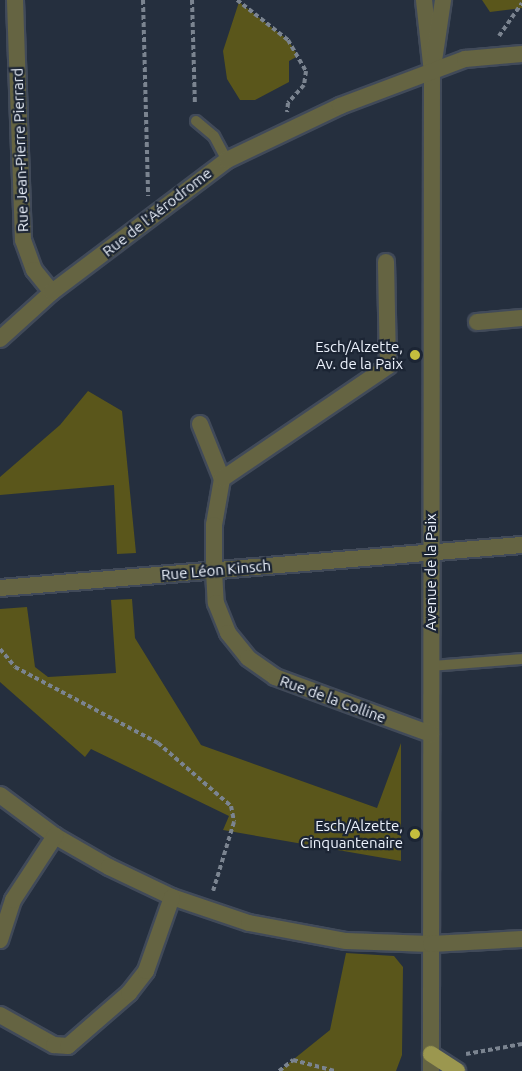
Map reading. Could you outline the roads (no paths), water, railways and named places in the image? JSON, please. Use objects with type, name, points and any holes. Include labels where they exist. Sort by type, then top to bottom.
[{"type":"main road","points":[[431,1063],[457,1071]]},
{"type":"street","name":"Rue Jean-Pierre Pierrard","points":[[15,0],[23,240],[34,270],[52,292]]},
{"type":"street","name":"Avenue de la Paix","points":[[424,0],[432,73],[431,1063]]},
{"type":"street","name":"Avenue de la Paix","points":[[432,73],[442,21],[442,0]]},
{"type":"street","name":"Rue de l'Aérodrome","points":[[0,339],[52,292],[227,160],[294,126],[465,58],[522,54]]},
{"type":"street","points":[[200,424],[222,479],[388,366],[386,262]]},
{"type":"street","points":[[477,322],[522,318]]},
{"type":"street","name":"Rue de la Colline","points":[[222,479],[213,525],[216,603],[228,633],[248,658],[275,677],[431,734]]},
{"type":"street","name":"Rue Léon Kinsch","points":[[0,588],[522,545]]},
{"type":"street","points":[[0,795],[55,836],[172,897],[249,923],[346,941],[431,944],[522,939]]},
{"type":"street","points":[[0,939],[13,900],[55,836]]},
{"type":"street","points":[[0,1015],[54,1044],[68,1046],[129,993],[146,971],[172,897]]},
{"type":"lane","points":[[196,121],[214,136],[227,160]]},
{"type":"lane","points":[[431,666],[522,659]]},
{"type":"place","name":"Esch/Alzette, Av. de la Paix","points":[[415,355]]},
{"type":"place","name":"Esch/Alzette, Cinquantenaire","points":[[415,834]]}]
